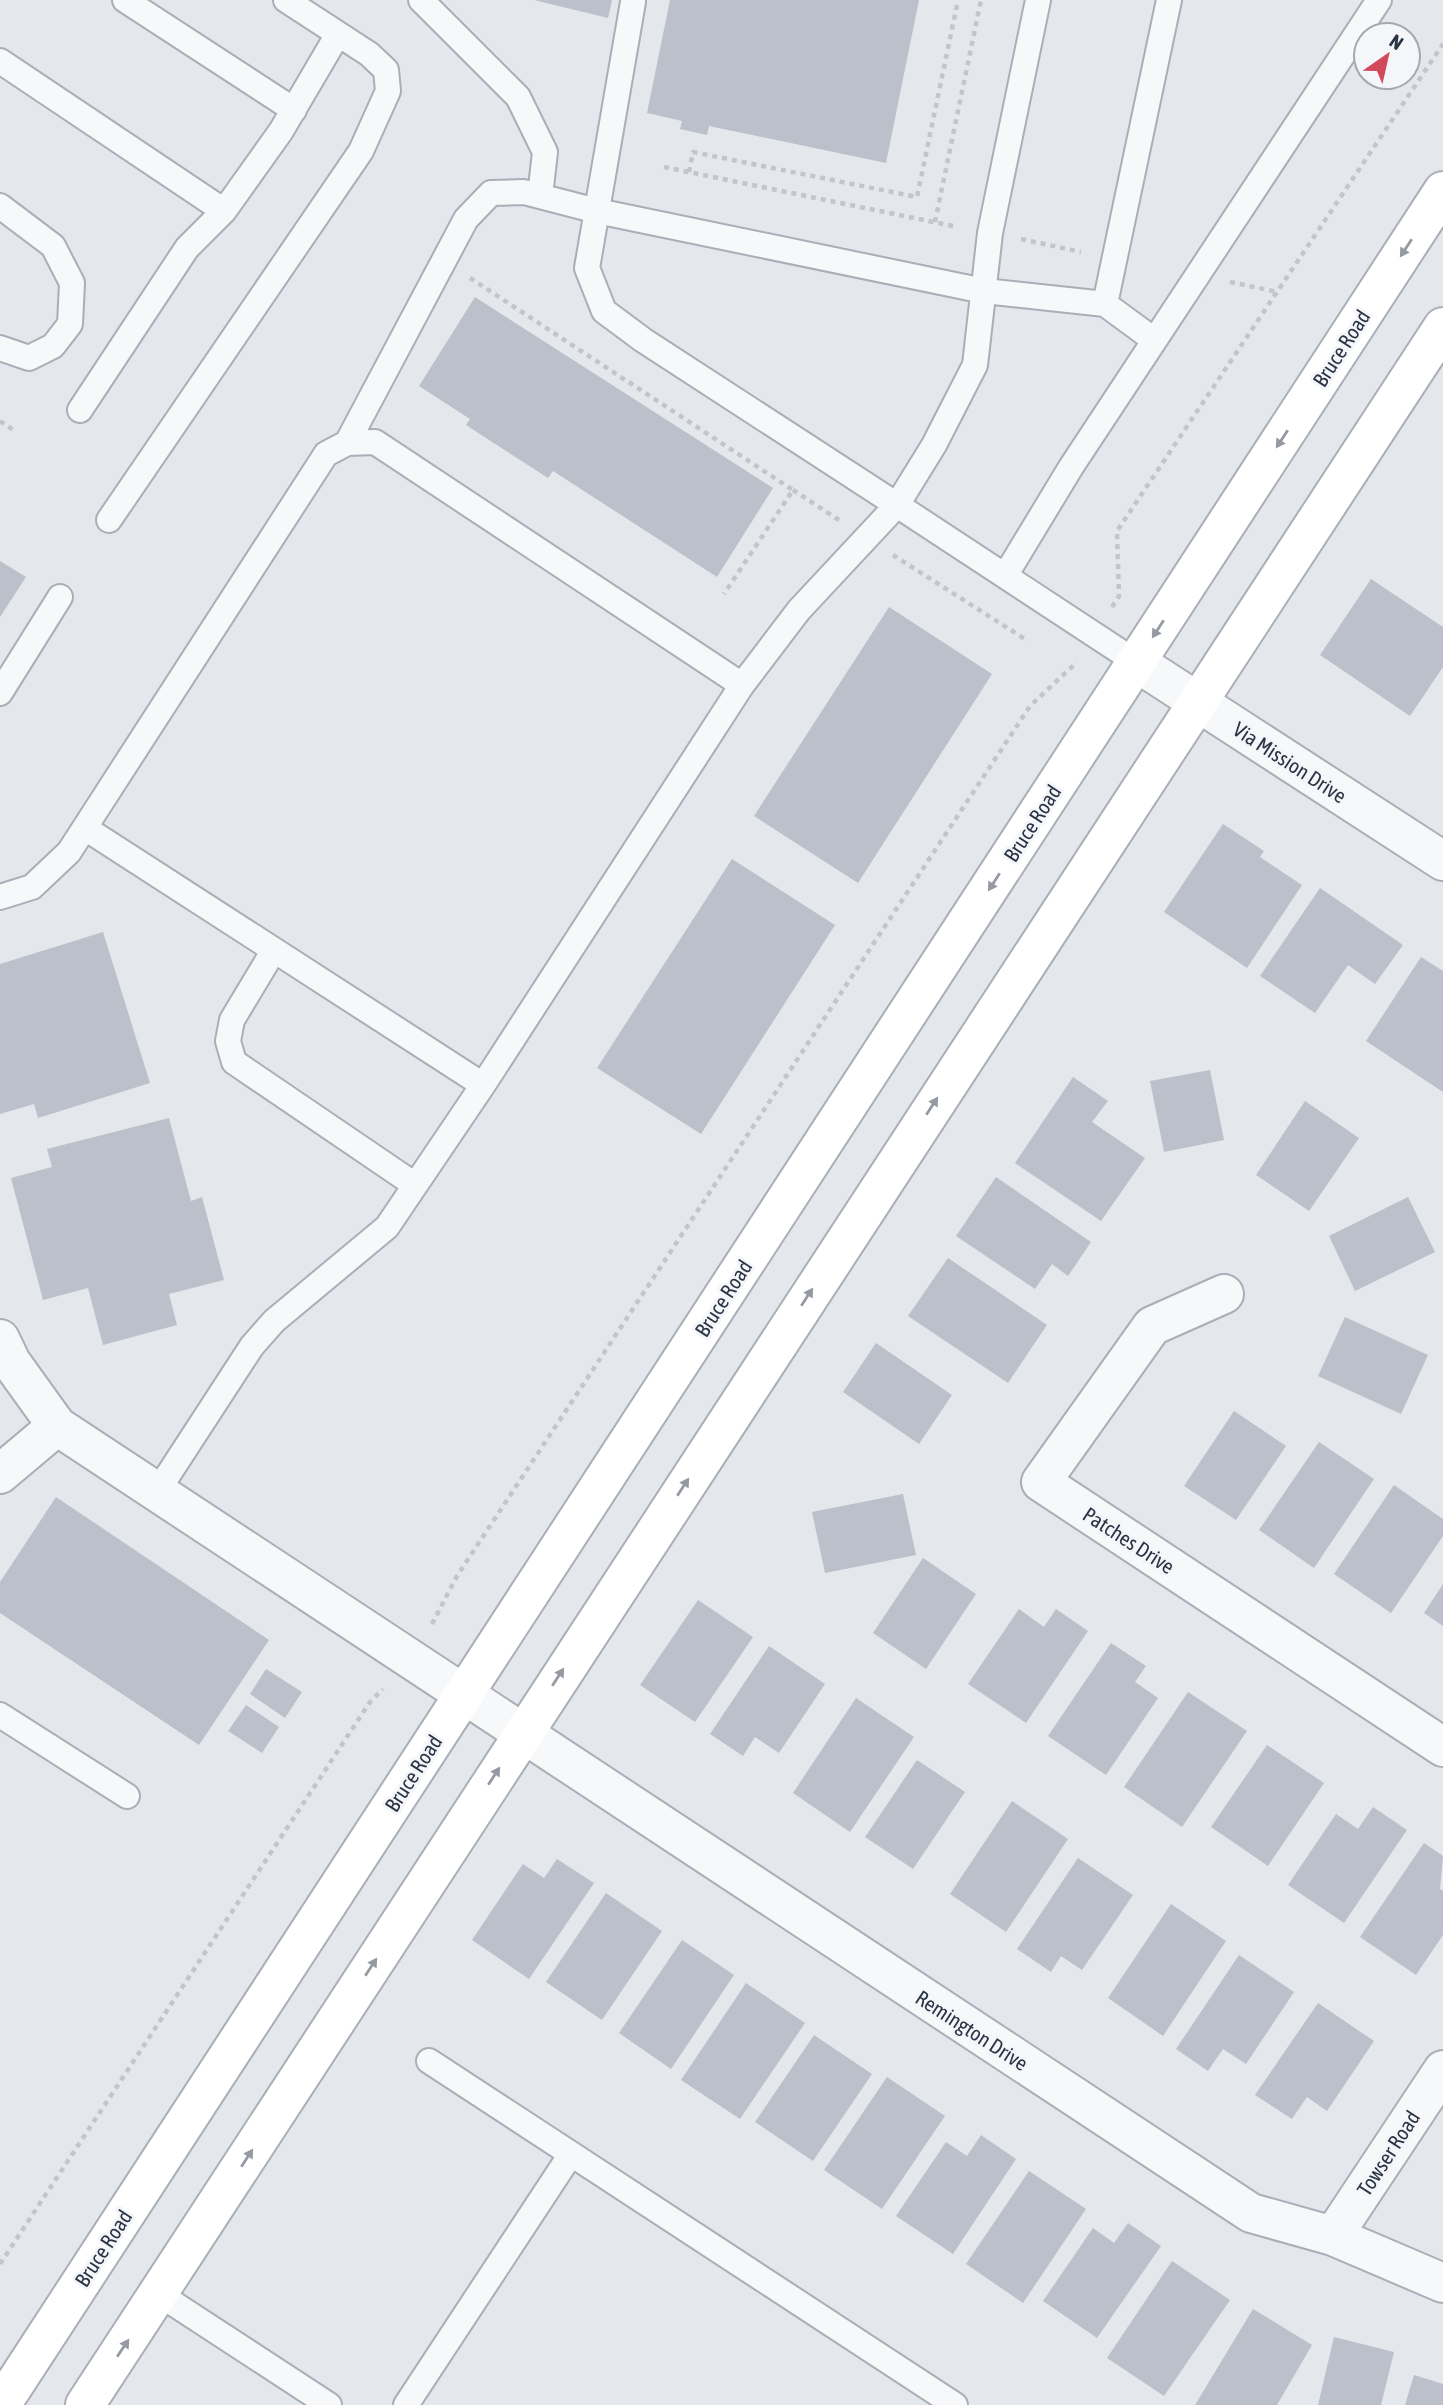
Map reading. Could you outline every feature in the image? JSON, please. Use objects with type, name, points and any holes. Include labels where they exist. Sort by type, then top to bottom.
[{"type":"street","name":"Bruce Road","points":[[2,2399],[464,1695],[1443,191]]},
{"type":"street","points":[[85,2405],[1196,701],[1443,327]]},
{"type":"street","name":"Via Mission Drive","points":[[1136,662],[1443,861]]},
{"type":"street","name":"Patches Drive","points":[[1224,1293],[1152,1326],[1041,1482],[1443,1747]]},
{"type":"street","points":[[0,1339],[11,1362],[57,1426],[0,1474]]},
{"type":"street","name":"Remington Drive","points":[[57,1426],[521,1735],[1251,2213],[1333,2236],[1443,2283]]},
{"type":"street","name":"Towser Road","points":[[1333,2236],[1443,2070]]},
{"type":"lane","points":[[125,0],[293,110]]},
{"type":"lane","points":[[109,520],[361,151],[388,91],[386,70],[369,54],[286,0]]},
{"type":"lane","points":[[421,0],[518,97],[545,152],[540,196]]},
{"type":"lane","points":[[157,1492],[266,1329],[387,1227],[483,1085],[743,685],[799,610],[897,505],[934,446],[975,365],[990,233],[1038,0]]},
{"type":"lane","points":[[1105,304],[1169,0]]},
{"type":"lane","points":[[1005,576],[1071,467],[1379,0]]},
{"type":"lane","points":[[633,2],[587,268],[604,311],[643,340],[1136,662]]},
{"type":"lane","points":[[80,410],[187,248],[224,211],[248,181],[338,34]]},
{"type":"lane","points":[[0,61],[224,211]]},
{"type":"lane","points":[[347,443],[466,219],[491,193],[524,192],[597,211],[984,291],[1105,304],[1154,340]]},
{"type":"lane","points":[[0,206],[53,246],[72,283],[70,324],[53,346],[29,358],[0,348]]},
{"type":"lane","points":[[0,897],[32,887],[69,852],[326,454],[347,443],[375,442],[743,685]]},
{"type":"lane","points":[[0,693],[60,597]]},
{"type":"lane","points":[[85,828],[483,1085]]},
{"type":"lane","points":[[274,950],[232,1020],[228,1041],[234,1062],[415,1185]]},
{"type":"lane","points":[[0,1715],[127,1796]]},
{"type":"lane","points":[[429,2061],[955,2405]]},
{"type":"lane","points":[[406,2405],[571,2154]]},
{"type":"lane","points":[[159,2294],[329,2405]]},
{"type":"path","points":[[689,172],[693,152],[917,197],[958,0]]},
{"type":"path","points":[[935,222],[981,0]]},
{"type":"path","points":[[1119,596],[1117,531],[1443,44]]},
{"type":"path","points":[[444,261],[1028,641]]},
{"type":"path","points":[[0,421],[15,431]]},
{"type":"path","points":[[724,594],[793,490]]},
{"type":"path","points":[[0,2264],[370,1702],[411,1661],[457,1576],[820,1021],[1030,706],[1072,670],[1094,635]]},
{"type":"building","points":[[534,0],[612,0],[608,18]]},
{"type":"building","points":[[670,0],[919,0],[886,163],[709,126],[707,135],[680,129],[682,121],[647,113]]},
{"type":"building","points":[[475,297],[773,488],[717,577],[553,471],[548,478],[466,425],[470,419],[419,386]]},
{"type":"building","points":[[0,561],[26,577],[0,617]]},
{"type":"building","points":[[1371,579],[1443,627],[1443,667],[1410,716],[1320,655]]},
{"type":"building","points":[[889,607],[992,674],[858,883],[754,816]]},
{"type":"building","points":[[1223,824],[1264,851],[1260,857],[1302,885],[1247,968],[1164,912]]},
{"type":"building","points":[[732,859],[835,925],[701,1134],[597,1068]]},
{"type":"building","points":[[1320,888],[1403,945],[1375,984],[1348,965],[1315,1013],[1260,976]]},
{"type":"building","points":[[103,932],[150,1083],[38,1118],[34,1104],[0,1114],[0,964]]},
{"type":"building","points":[[1421,957],[1443,971],[1443,1092],[1366,1041]]},
{"type":"building","points":[[1210,1070],[1224,1140],[1164,1152],[1150,1081]]},
{"type":"building","points":[[1073,1077],[1108,1101],[1092,1122],[1145,1158],[1101,1221],[1015,1163]]},
{"type":"building","points":[[1305,1101],[1359,1138],[1309,1211],[1256,1175]]},
{"type":"building","points":[[169,1118],[191,1201],[202,1197],[224,1280],[169,1294],[177,1325],[103,1345],[88,1288],[43,1300],[11,1178],[52,1167],[47,1149]]},
{"type":"building","points":[[996,1177],[1091,1242],[1068,1276],[1052,1264],[1035,1289],[956,1236]]},
{"type":"building","points":[[1408,1197],[1435,1252],[1355,1291],[1329,1236]]},
{"type":"building","points":[[948,1258],[1047,1325],[1008,1383],[908,1316]]},
{"type":"building","points":[[1345,1317],[1428,1355],[1401,1414],[1318,1376]]},
{"type":"building","points":[[876,1343],[952,1395],[919,1444],[843,1392]]},
{"type":"building","points":[[1234,1411],[1286,1446],[1236,1520],[1184,1486]]},
{"type":"building","points":[[1319,1442],[1374,1479],[1314,1568],[1259,1530]]},
{"type":"building","points":[[1394,1485],[1443,1519],[1443,1536],[1391,1613],[1334,1574]]},
{"type":"building","points":[[903,1494],[916,1555],[825,1573],[812,1512]]},
{"type":"building","points":[[56,1497],[269,1640],[199,1745],[0,1613],[0,1582]]},
{"type":"building","points":[[923,1558],[976,1594],[926,1669],[873,1633]]},
{"type":"building","points":[[1443,1584],[1443,1626],[1424,1613]]},
{"type":"building","points":[[698,1600],[753,1637],[695,1722],[640,1685]]},
{"type":"building","points":[[1019,1609],[1044,1627],[1056,1609],[1088,1631],[1026,1723],[968,1684]]},
{"type":"building","points":[[1111,1643],[1146,1666],[1135,1682],[1158,1698],[1106,1775],[1048,1736]]},
{"type":"building","points":[[769,1646],[825,1684],[779,1753],[755,1737],[743,1756],[710,1734]]},
{"type":"building","points":[[266,1669],[302,1692],[285,1718],[250,1694]]},
{"type":"building","points":[[1188,1692],[1247,1731],[1182,1827],[1124,1787]]},
{"type":"building","points":[[856,1698],[914,1737],[850,1832],[793,1793]]},
{"type":"building","points":[[246,1705],[279,1727],[262,1753],[228,1731]]},
{"type":"building","points":[[1267,1745],[1324,1783],[1268,1866],[1211,1827]]},
{"type":"building","points":[[917,1760],[965,1792],[913,1869],[865,1837]]},
{"type":"building","points":[[1012,1801],[1068,1839],[1006,1932],[950,1894]]},
{"type":"building","points":[[1373,1807],[1407,1830],[1344,1923],[1288,1885],[1336,1814],[1358,1829]]},
{"type":"building","points":[[1424,1843],[1443,1856],[1440,1889],[1443,1891],[1443,1935],[1416,1975],[1360,1937]]},
{"type":"building","points":[[1078,1858],[1133,1895],[1082,1970],[1061,1956],[1051,1972],[1017,1949]]},
{"type":"building","points":[[557,1859],[594,1883],[529,1979],[472,1940],[523,1864],[544,1878]]},
{"type":"building","points":[[606,1893],[662,1931],[602,2020],[546,1982]]},
{"type":"building","points":[[1171,1904],[1226,1941],[1163,2036],[1108,1998]]},
{"type":"building","points":[[682,1940],[734,1975],[671,2069],[619,2033]]},
{"type":"building","points":[[1239,1955],[1294,1992],[1246,2064],[1223,2049],[1208,2071],[1176,2049]]},
{"type":"building","points":[[746,1983],[805,2023],[740,2119],[681,2080]]},
{"type":"building","points":[[1318,2003],[1374,2041],[1327,2111],[1307,2097],[1292,2119],[1255,2095]]},
{"type":"building","points":[[814,2035],[872,2074],[813,2161],[755,2122]]},
{"type":"building","points":[[887,2077],[945,2116],[882,2209],[824,2170]]},
{"type":"building","points":[[981,2135],[1016,2159],[953,2254],[896,2216],[946,2142],[967,2156]]},
{"type":"building","points":[[1029,2171],[1086,2209],[1023,2303],[966,2264]]},
{"type":"building","points":[[1128,2223],[1161,2246],[1097,2338],[1043,2301],[1093,2228],[1114,2243]]},
{"type":"building","points":[[1172,2261],[1230,2300],[1164,2396],[1107,2358]]},
{"type":"building","points":[[1253,2309],[1312,2345],[1277,2405],[1195,2405]]},
{"type":"building","points":[[1334,2337],[1394,2352],[1381,2405],[1318,2405]]},
{"type":"building","points":[[1414,2375],[1443,2384],[1443,2405],[1405,2405]]}]
